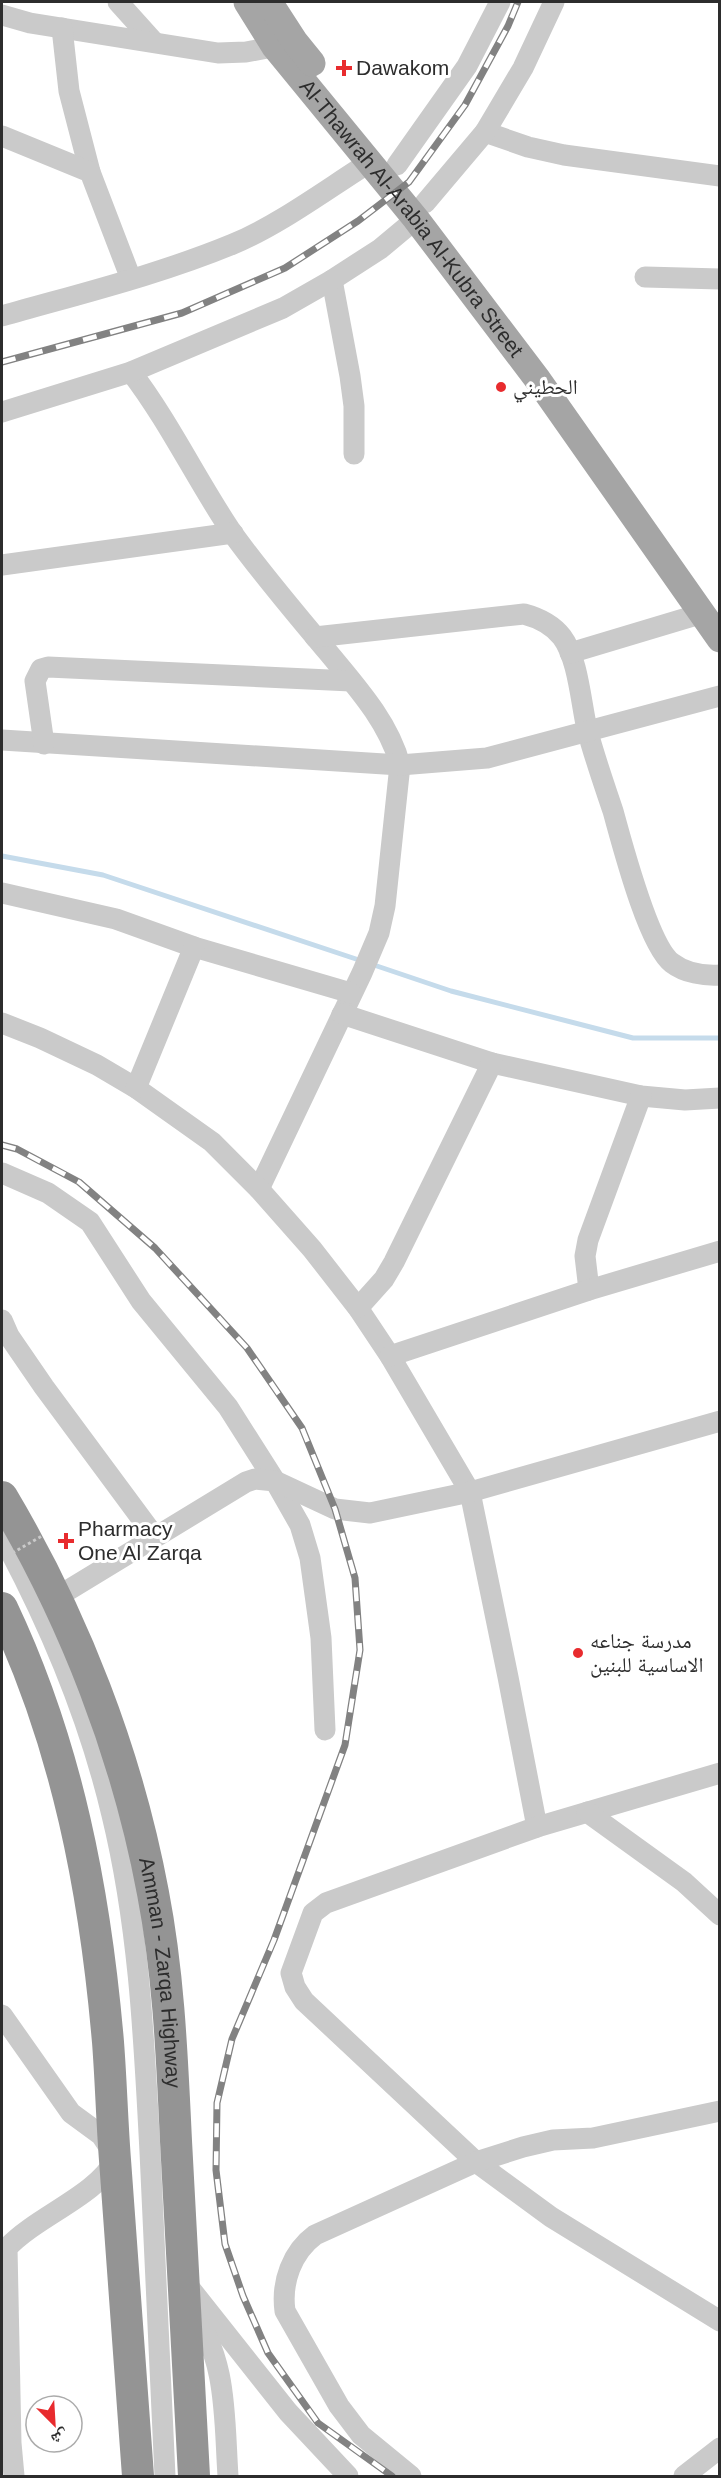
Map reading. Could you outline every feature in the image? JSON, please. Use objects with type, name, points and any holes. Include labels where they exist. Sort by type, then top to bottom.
[{"type":"highway","name":"Amman - Zarqa Highway","points":[[2,1497],[57,1597],[83,1658],[115,1746],[143,1843],[153,1892],[161,1938],[171,2031],[194,2476]]},
{"type":"highway","points":[[2,1608],[49,1723],[78,1831],[92,1912],[104,1995],[138,2476]]},
{"type":"main road","name":"Al-Thawrah Al-Arabia Al-Kubra Street","points":[[247,2],[397,165],[421,211],[538,380],[710,612],[720,639]]},
{"type":"main road","name":"Al-Thawrah Al-Arabia Al-Kubra Street","points":[[269,2],[285,45],[370,162],[421,211]]},
{"type":"street","points":[[118,2],[154,42]]},
{"type":"street","points":[[397,165],[467,66],[500,2]]},
{"type":"street","points":[[2,412],[130,372],[274,312],[332,280],[380,249],[421,211],[485,132],[524,68],[554,2]]},
{"type":"street","points":[[2,15],[30,23],[219,53],[285,45]]},
{"type":"street","points":[[62,27],[69,91],[90,172],[131,279]]},
{"type":"street","points":[[485,132],[528,147],[564,155],[720,176]]},
{"type":"street","points":[[2,136],[90,172]]},
{"type":"street","points":[[2,316],[131,279],[234,243],[370,162]]},
{"type":"street","points":[[645,277],[720,279]]},
{"type":"street","points":[[332,280],[354,406],[354,454]]},
{"type":"street","points":[[130,372],[154,404],[233,533],[351,681],[387,732],[395,746],[400,765],[385,906],[379,933],[259,1189]]},
{"type":"street","points":[[2,565],[233,533]]},
{"type":"street","points":[[570,653],[710,612]]},
{"type":"street","points":[[315,637],[524,614],[539,618],[552,627],[563,637],[570,653],[588,731],[644,911],[657,943],[671,962],[688,971],[709,976],[720,975]]},
{"type":"street","points":[[44,744],[35,681],[41,669],[48,667],[351,681]]},
{"type":"street","points":[[2,740],[400,765],[487,758],[720,696]]},
{"type":"street","points":[[2,893],[116,919],[195,946],[351,993]]},
{"type":"street","points":[[136,1088],[195,946]]},
{"type":"street","points":[[342,1014],[492,1064],[640,1096],[685,1100],[720,1098]]},
{"type":"street","points":[[2,1023],[50,1042],[97,1065],[136,1088],[212,1142],[259,1189],[312,1249],[358,1308],[390,1356],[470,1491],[537,1827]]},
{"type":"street","points":[[358,1308],[384,1278],[394,1262],[492,1064]]},
{"type":"street","points":[[589,1290],[585,1256],[588,1240],[640,1096]]},
{"type":"street","points":[[2,1173],[48,1193],[90,1222],[148,1310],[228,1407],[275,1481],[300,1525],[310,1558],[321,1638],[325,1730]]},
{"type":"street","points":[[390,1356],[589,1290],[720,1251]]},
{"type":"street","points":[[2,1320],[9,1336],[44,1387],[155,1537]]},
{"type":"street","points":[[57,1597],[246,1482],[255,1479],[275,1481],[294,1488],[335,1509],[370,1513],[470,1491],[720,1421]]},
{"type":"street","points":[[2,1536],[79,1704],[110,1804],[131,1909],[144,2025],[165,2476]]},
{"type":"street","points":[[2,1559],[36,1628],[72,1715],[97,1793],[116,1875],[130,1969],[134,2023],[155,2476]]},
{"type":"street","points":[[719,2320],[551,2217],[476,2162],[304,2001],[292,1981],[291,1973],[313,1913],[319,1906],[537,1827],[720,1773]]},
{"type":"street","points":[[587,1812],[684,1882],[720,1915]]},
{"type":"street","points":[[2,2015],[8,2035],[71,2113],[101,2135],[115,2160],[110,2170],[99,2181],[37,2221],[4,2248],[14,2476]]},
{"type":"street","points":[[411,2476],[361,2435],[339,2406],[285,2311],[283,2297],[287,2275],[303,2243],[315,2235],[476,2162],[541,2142],[593,2138],[720,2110]]},
{"type":"street","points":[[185,2293],[207,2334],[219,2367],[228,2476]]},
{"type":"street","points":[[185,2293],[288,2412],[348,2476]]},
{"type":"street","points":[[684,2476],[720,2448]]},
{"type":"path","points":[[2,1559],[42,1536]]},
{"type":"waterway","points":[[2,856],[103,875],[362,961]]},
{"type":"waterway","points":[[371,964],[451,991],[633,1038],[720,1038]]},
{"type":"railway","points":[[2,362],[182,313],[285,268],[358,221],[409,182],[465,105],[508,26],[518,2]]},
{"type":"railway","points":[[2,1145],[17,1149],[79,1182],[155,1248],[247,1348],[302,1428],[335,1509],[355,1578],[360,1650],[345,1745],[274,1940],[232,2039],[217,2103],[216,2170],[225,2244],[243,2296],[268,2353],[318,2423],[392,2476]]},
{"type":"place","name":"Dawakom","points":[[344,68]]},
{"type":"place","name":"الحطيني","points":[[501,387]]},
{"type":"place","name":"Pharmacy One Al Zarqa","points":[[66,1541]]},
{"type":"place","name":"مدرسة جناعه الاساسية للبنين","points":[[578,1653]]}]
